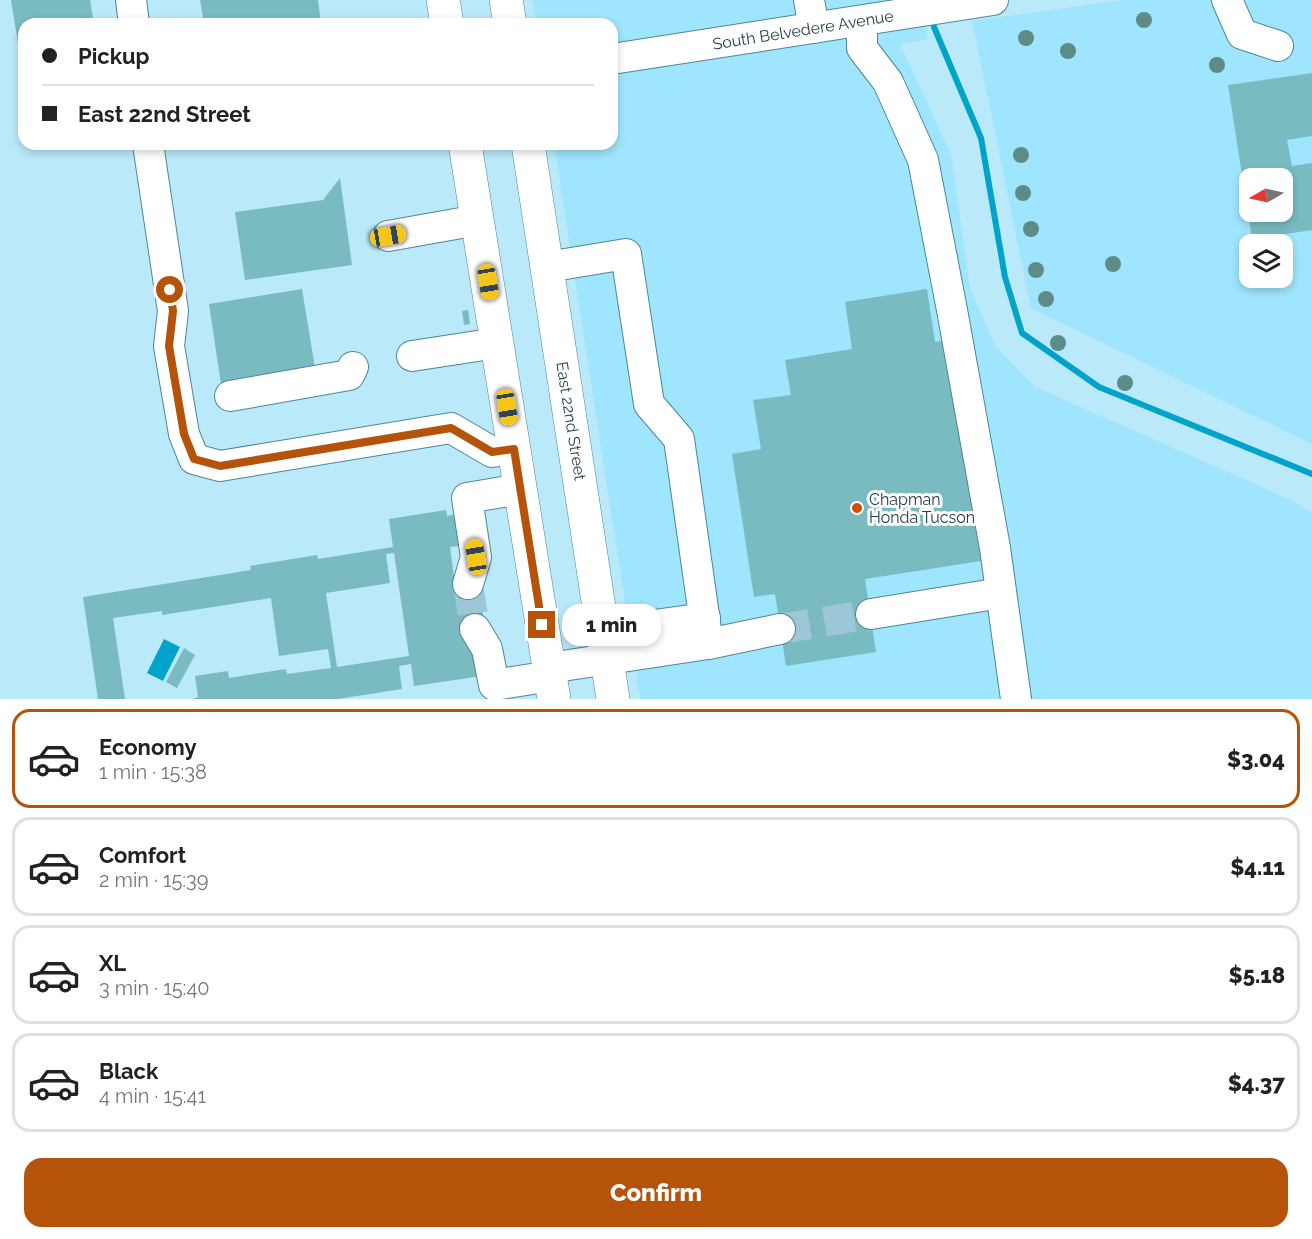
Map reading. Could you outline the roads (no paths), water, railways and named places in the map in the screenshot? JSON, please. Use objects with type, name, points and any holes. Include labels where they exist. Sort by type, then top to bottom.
[{"type":"main road","points":[[443,0],[446,18]]},
{"type":"main road","points":[[506,0],[509,18]]},
{"type":"main road","points":[[466,150],[551,681]]},
{"type":"main road","name":"East 22nd Street","points":[[529,150],[613,699]]},
{"type":"street","points":[[131,0],[133,18]]},
{"type":"street","name":"South Belvedere Avenue","points":[[618,58],[812,14],[862,21],[948,3],[993,0]]},
{"type":"street","points":[[1227,0],[1242,34],[1278,46]]},
{"type":"street","points":[[862,21],[862,48],[888,82],[923,160],[954,321],[1001,593],[1016,699]]},
{"type":"street","points":[[149,150],[173,311],[169,346],[184,434],[194,459],[220,466],[451,428],[492,452],[514,449]]},
{"type":"street","points":[[388,236],[478,220]]},
{"type":"street","points":[[547,267],[626,254],[649,404],[679,439],[706,631]]},
{"type":"street","points":[[412,356],[497,344]]},
{"type":"street","points":[[230,396],[349,375],[353,367]]},
{"type":"street","points":[[468,584],[476,557],[467,498],[520,489]]},
{"type":"street","points":[[871,614],[1001,593]]},
{"type":"street","points":[[475,629],[487,649],[494,685],[551,681],[605,645],[706,631],[780,629]]},
{"type":"waterway","points":[[934,27],[981,138],[1005,277],[1022,333],[1099,387],[1312,474]]},
{"type":"tunnel","points":[[468,584],[475,629]]},
{"type":"tunnel","points":[[780,629],[871,614]]},
{"type":"place","name":"Chapman Honda Tucson","points":[[857,508]]}]
